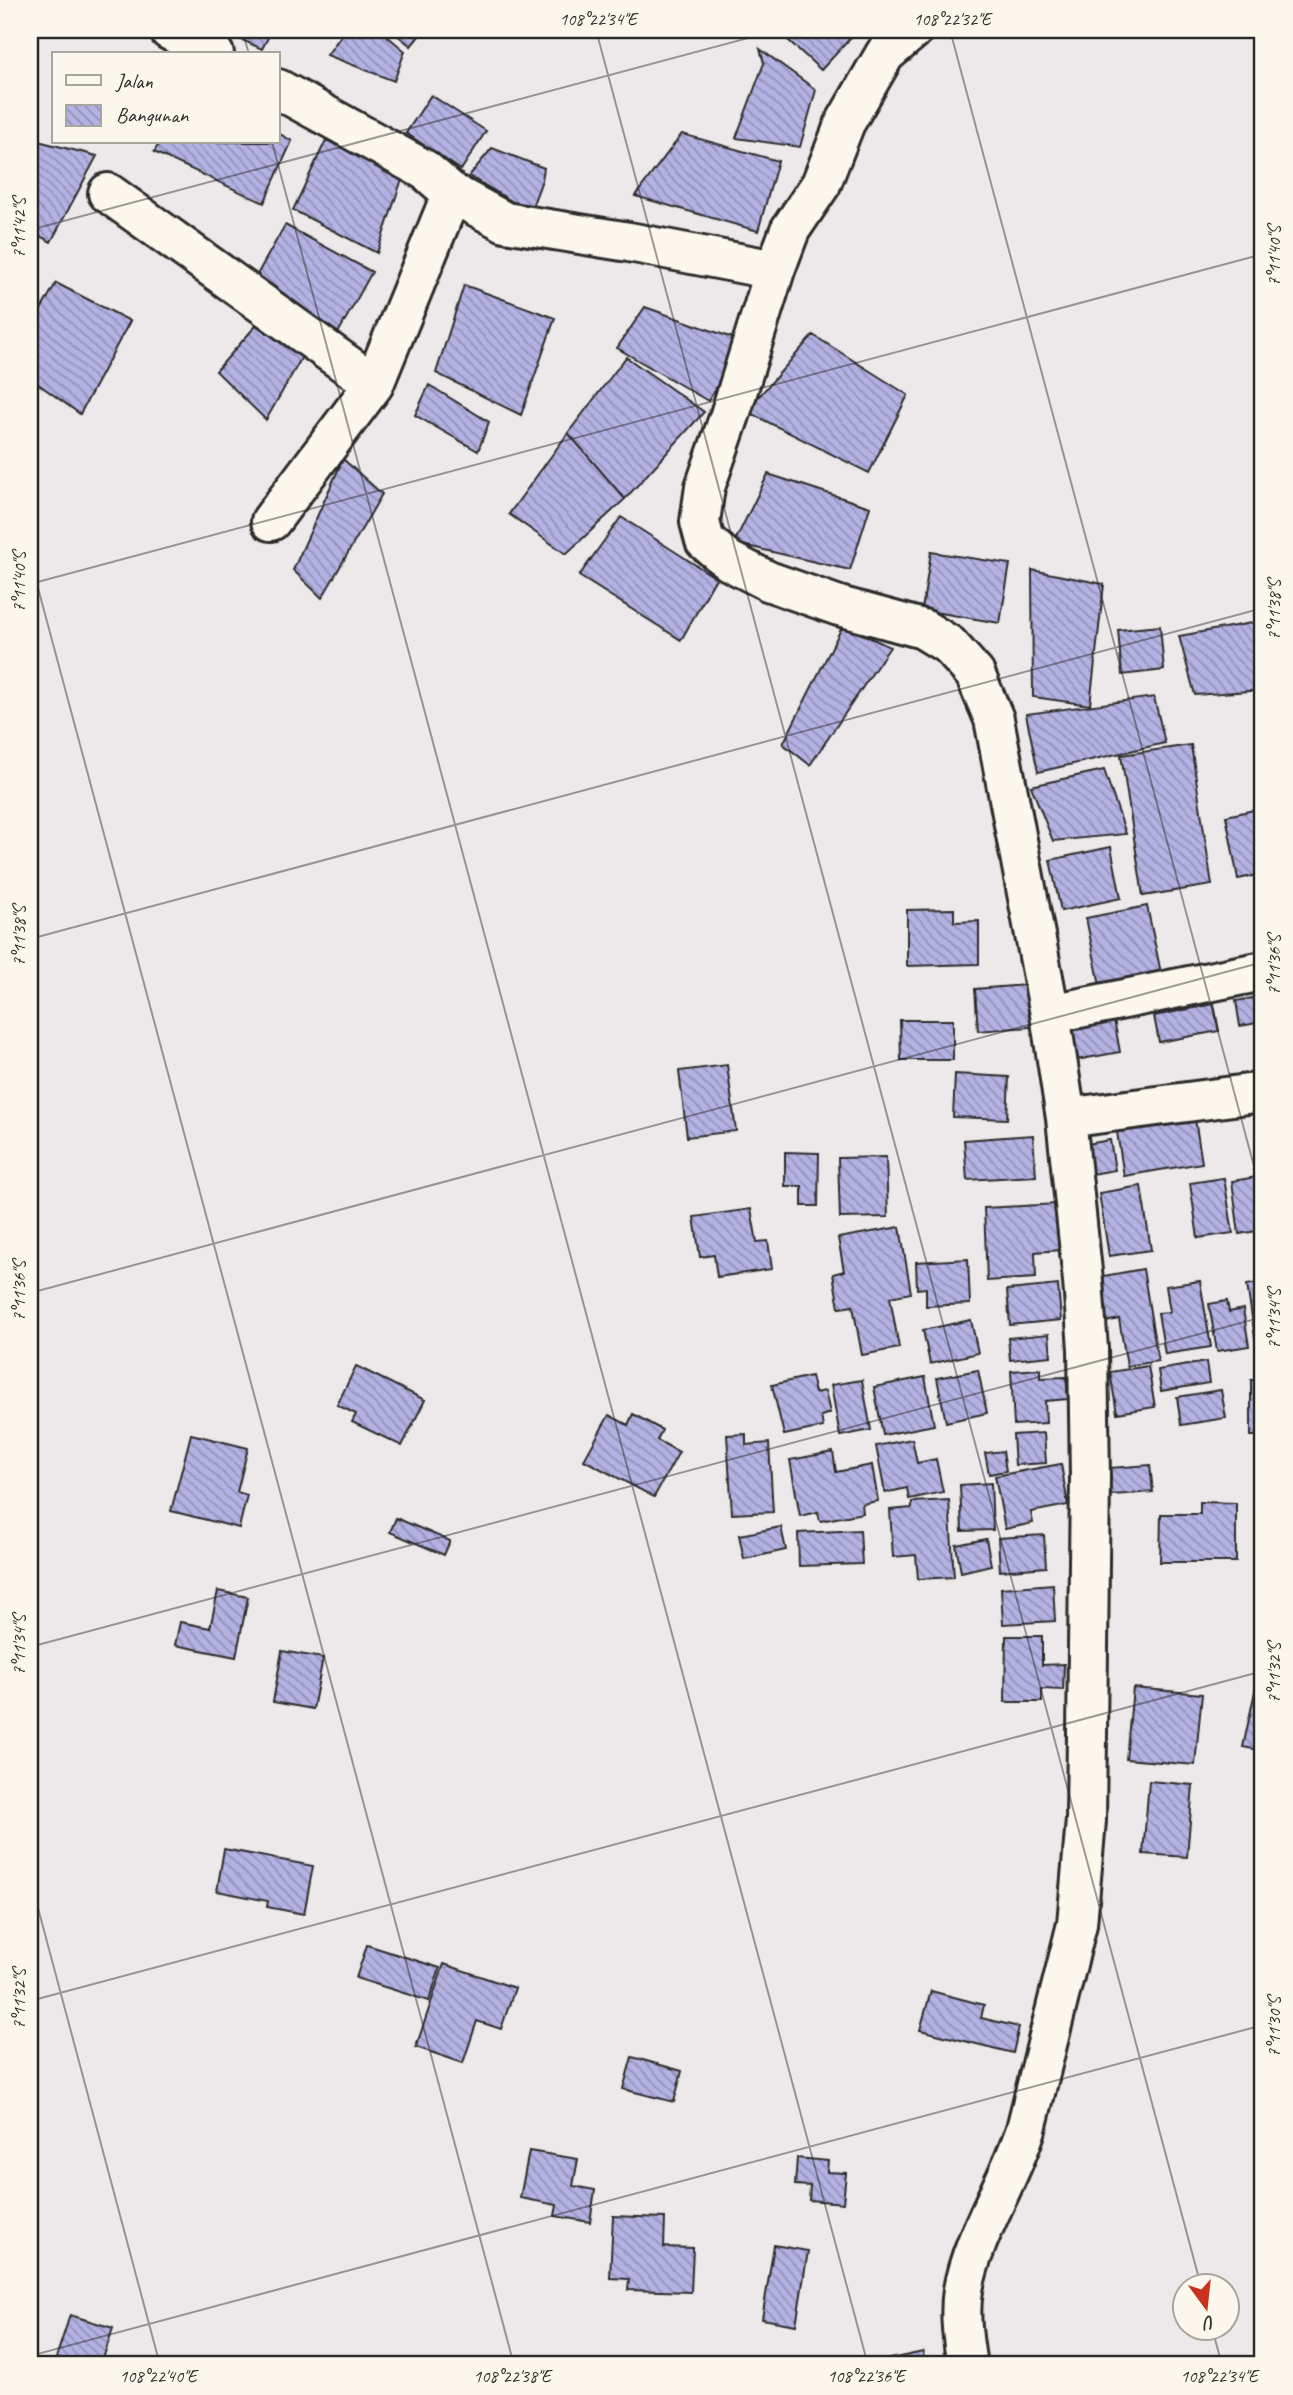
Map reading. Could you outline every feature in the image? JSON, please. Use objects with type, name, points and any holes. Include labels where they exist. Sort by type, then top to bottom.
[{"type":"street","points":[[169,30],[210,52]]},
{"type":"street","points":[[913,30],[885,54],[845,123],[821,184],[790,230],[705,487],[700,522],[705,541],[729,561],[768,581],[839,606],[923,629],[949,645],[975,674],[994,719],[1050,1014],[1066,1118],[1083,1280],[1089,1408],[1087,1806],[1083,1870],[1077,1924],[1026,2129],[1016,2161],[971,2258],[962,2292],[961,2330],[967,2365]]},
{"type":"street","points":[[280,90],[425,170],[452,193],[505,222],[775,270]]},
{"type":"street","points":[[108,192],[374,384]]},
{"type":"street","points":[[271,521],[374,384],[452,193]]},
{"type":"street","points":[[1050,1014],[1263,971]]},
{"type":"street","points":[[1066,1118],[1263,1092]]},
{"type":"building","points":[[220,30],[272,30],[262,49]]},
{"type":"building","points":[[345,30],[380,30],[405,51],[394,81],[327,55]]},
{"type":"building","points":[[391,30],[424,30],[411,46]]},
{"type":"building","points":[[777,30],[858,30],[821,70]]},
{"type":"building","points":[[760,49],[816,90],[800,147],[736,138],[764,63]]},
{"type":"building","points":[[431,95],[486,131],[461,170],[406,133]]},
{"type":"building","points":[[280,134],[292,141],[264,203],[154,152],[159,144],[280,144]]},
{"type":"building","points":[[682,134],[778,161],[758,231],[635,196]]},
{"type":"building","points":[[30,139],[97,156],[51,242],[30,231]]},
{"type":"building","points":[[326,140],[403,176],[377,253],[293,210]]},
{"type":"building","points":[[492,148],[544,168],[530,212],[469,176]]},
{"type":"building","points":[[285,225],[372,272],[337,335],[250,287]]},
{"type":"building","points":[[56,283],[130,321],[80,414],[30,378],[30,329]]},
{"type":"building","points":[[464,285],[555,318],[521,415],[436,373]]},
{"type":"building","points":[[645,307],[744,342],[708,401],[617,348]]},
{"type":"building","points":[[260,321],[302,357],[266,420],[216,371]]},
{"type":"building","points":[[813,335],[908,395],[869,473],[746,411]]},
{"type":"building","points":[[626,357],[704,412],[625,499],[568,433]]},
{"type":"building","points":[[429,385],[489,422],[478,451],[415,415]]},
{"type":"building","points":[[568,433],[625,499],[566,554],[509,514]]},
{"type":"building","points":[[343,459],[382,494],[322,598],[293,570]]},
{"type":"building","points":[[768,474],[870,507],[850,570],[734,543]]},
{"type":"building","points":[[621,517],[716,578],[681,640],[579,576]]},
{"type":"building","points":[[931,552],[1010,564],[1000,623],[922,610]]},
{"type":"building","points":[[1032,570],[1104,584],[1090,705],[1033,697]]},
{"type":"building","points":[[1263,621],[1263,690],[1195,695],[1179,636]]},
{"type":"building","points":[[843,625],[890,647],[810,765],[783,744]]},
{"type":"building","points":[[1160,626],[1164,670],[1122,675],[1118,630]]},
{"type":"building","points":[[1154,697],[1165,743],[1038,772],[1026,714]]},
{"type":"building","points":[[1191,745],[1212,885],[1143,896],[1121,755]]},
{"type":"building","points":[[1104,770],[1126,834],[1053,841],[1031,786]]},
{"type":"building","points":[[1263,808],[1263,874],[1238,879],[1226,816]]},
{"type":"building","points":[[1111,847],[1121,898],[1061,911],[1050,860]]},
{"type":"building","points":[[1147,906],[1161,973],[1100,985],[1086,918]]},
{"type":"building","points":[[954,909],[954,922],[979,921],[979,964],[907,966],[907,910]]},
{"type":"building","points":[[1038,984],[1042,1026],[978,1031],[975,989]]},
{"type":"building","points":[[1263,996],[1263,1022],[1240,1026],[1236,1001]]},
{"type":"building","points":[[1214,1004],[1219,1031],[1159,1042],[1154,1016]]},
{"type":"building","points":[[1113,1014],[1120,1052],[1076,1060],[1069,1022]]},
{"type":"building","points":[[900,1020],[953,1020],[953,1060],[901,1060]]},
{"type":"building","points":[[727,1065],[736,1131],[687,1137],[679,1071]]},
{"type":"building","points":[[955,1074],[1009,1077],[1007,1119],[953,1117]]},
{"type":"building","points":[[1194,1113],[1202,1163],[1124,1176],[1116,1126]]},
{"type":"building","points":[[1033,1135],[1036,1176],[967,1180],[964,1140]]},
{"type":"building","points":[[1110,1140],[1115,1170],[1086,1175],[1081,1145]]},
{"type":"building","points":[[785,1152],[819,1153],[818,1206],[802,1206],[802,1186],[785,1186]]},
{"type":"building","points":[[886,1157],[888,1217],[840,1218],[838,1158]]},
{"type":"building","points":[[1263,1176],[1263,1230],[1239,1234],[1232,1181]]},
{"type":"building","points":[[1224,1178],[1233,1233],[1198,1238],[1190,1183]]},
{"type":"building","points":[[1141,1186],[1151,1250],[1109,1256],[1099,1193]]},
{"type":"building","points":[[1058,1204],[1061,1250],[1035,1252],[1036,1278],[987,1281],[984,1208]]},
{"type":"building","points":[[751,1209],[757,1242],[768,1241],[772,1269],[717,1277],[714,1255],[700,1257],[694,1217]]},
{"type":"building","points":[[900,1227],[911,1293],[890,1297],[899,1348],[862,1355],[853,1306],[839,1308],[833,1274],[844,1271],[838,1238]]},
{"type":"building","points":[[968,1259],[970,1304],[926,1306],[926,1288],[917,1289],[916,1262]]},
{"type":"building","points":[[1143,1269],[1158,1361],[1127,1366],[1119,1319],[1106,1322],[1098,1277]]},
{"type":"building","points":[[1200,1281],[1211,1347],[1165,1354],[1158,1313],[1170,1312],[1166,1286]]},
{"type":"building","points":[[1263,1282],[1263,1349],[1257,1350],[1247,1285]]},
{"type":"building","points":[[1058,1285],[1061,1320],[1010,1325],[1007,1290]]},
{"type":"building","points":[[1227,1301],[1229,1312],[1243,1309],[1249,1346],[1217,1351],[1209,1304]]},
{"type":"building","points":[[971,1320],[978,1353],[930,1364],[923,1330]]},
{"type":"building","points":[[1049,1334],[1051,1356],[1010,1360],[1008,1338]]},
{"type":"building","points":[[1206,1362],[1209,1383],[1161,1391],[1158,1370]]},
{"type":"building","points":[[356,1366],[425,1400],[402,1446],[352,1422],[356,1414],[337,1405]]},
{"type":"building","points":[[1148,1366],[1155,1407],[1117,1413],[1110,1372]]},
{"type":"building","points":[[1040,1369],[1040,1378],[1066,1377],[1068,1399],[1045,1401],[1046,1423],[1014,1425],[1011,1371]]},
{"type":"building","points":[[978,1370],[987,1413],[946,1422],[937,1378]]},
{"type":"building","points":[[811,1376],[815,1393],[825,1391],[830,1413],[821,1416],[823,1427],[784,1435],[772,1385]]},
{"type":"building","points":[[925,1377],[934,1425],[883,1435],[874,1387]]},
{"type":"building","points":[[862,1380],[871,1430],[840,1436],[831,1385]]},
{"type":"building","points":[[1251,1380],[1263,1380],[1263,1436],[1251,1436]]},
{"type":"building","points":[[1221,1390],[1226,1418],[1181,1425],[1177,1397]]},
{"type":"building","points":[[633,1414],[662,1430],[657,1440],[679,1452],[654,1497],[584,1460],[609,1415],[628,1425]]},
{"type":"building","points":[[1044,1433],[1046,1463],[1015,1465],[1013,1435]]},
{"type":"building","points":[[191,1434],[248,1448],[237,1492],[247,1495],[239,1528],[171,1511]]},
{"type":"building","points":[[746,1434],[746,1445],[769,1443],[773,1512],[732,1514],[727,1435]]},
{"type":"building","points":[[912,1439],[917,1463],[936,1459],[943,1492],[909,1499],[907,1488],[885,1493],[876,1446]]},
{"type":"building","points":[[1003,1451],[1006,1471],[989,1474],[985,1453]]},
{"type":"building","points":[[833,1452],[836,1472],[872,1465],[878,1501],[862,1504],[863,1513],[820,1521],[818,1512],[800,1516],[790,1460]]},
{"type":"building","points":[[1061,1464],[1068,1505],[1031,1512],[1033,1523],[1005,1529],[995,1476]]},
{"type":"building","points":[[1150,1465],[1153,1492],[1099,1496],[1097,1469]]},
{"type":"building","points":[[991,1483],[993,1530],[962,1531],[960,1485]]},
{"type":"building","points":[[949,1500],[954,1577],[918,1579],[916,1555],[893,1557],[890,1510],[912,1508],[912,1502]]},
{"type":"building","points":[[1200,1502],[1236,1503],[1236,1562],[1160,1562],[1161,1514],[1200,1514]]},
{"type":"building","points":[[396,1518],[450,1541],[444,1555],[390,1532]]},
{"type":"building","points":[[781,1527],[786,1550],[744,1559],[739,1535]]},
{"type":"building","points":[[860,1530],[862,1564],[799,1566],[798,1533]]},
{"type":"building","points":[[1044,1535],[1046,1567],[1000,1571],[998,1538]]},
{"type":"building","points":[[986,1539],[991,1565],[961,1572],[956,1545]]},
{"type":"building","points":[[1053,1584],[1055,1621],[1003,1624],[1001,1588]]},
{"type":"building","points":[[218,1591],[248,1597],[236,1657],[175,1645],[180,1622],[210,1628]]},
{"type":"building","points":[[1006,1636],[1042,1636],[1042,1665],[1064,1664],[1063,1690],[1042,1689],[1042,1702],[1005,1702]]},
{"type":"building","points":[[282,1651],[323,1658],[313,1709],[273,1702]]},
{"type":"building","points":[[1257,1682],[1263,1684],[1263,1751],[1243,1747]]},
{"type":"building","points":[[1133,1688],[1202,1694],[1195,1765],[1126,1759]]},
{"type":"building","points":[[1149,1781],[1193,1785],[1187,1857],[1143,1854]]},
{"type":"building","points":[[224,1849],[313,1866],[304,1914],[267,1907],[268,1901],[217,1891]]},
{"type":"building","points":[[367,1945],[440,1968],[429,2001],[356,1978]]},
{"type":"building","points":[[444,1964],[515,1988],[501,2029],[477,2021],[463,2063],[416,2047]]},
{"type":"building","points":[[931,1991],[984,2005],[981,2018],[1019,2027],[1013,2053],[920,2030]]},
{"type":"building","points":[[632,2057],[682,2071],[674,2102],[623,2089]]},
{"type":"building","points":[[529,2151],[578,2159],[573,2186],[595,2190],[590,2222],[555,2216],[557,2205],[520,2198]]},
{"type":"building","points":[[797,2158],[828,2161],[827,2172],[846,2173],[843,2203],[809,2200],[810,2186],[795,2185]]},
{"type":"building","points":[[613,2216],[665,2218],[664,2247],[693,2248],[691,2292],[628,2290],[629,2279],[610,2278]]},
{"type":"building","points":[[774,2245],[808,2251],[796,2325],[762,2319]]},
{"type":"building","points":[[70,2315],[113,2328],[101,2365],[80,2365],[56,2358]]},
{"type":"building","points":[[923,2352],[925,2365],[882,2365],[881,2361]]}]
